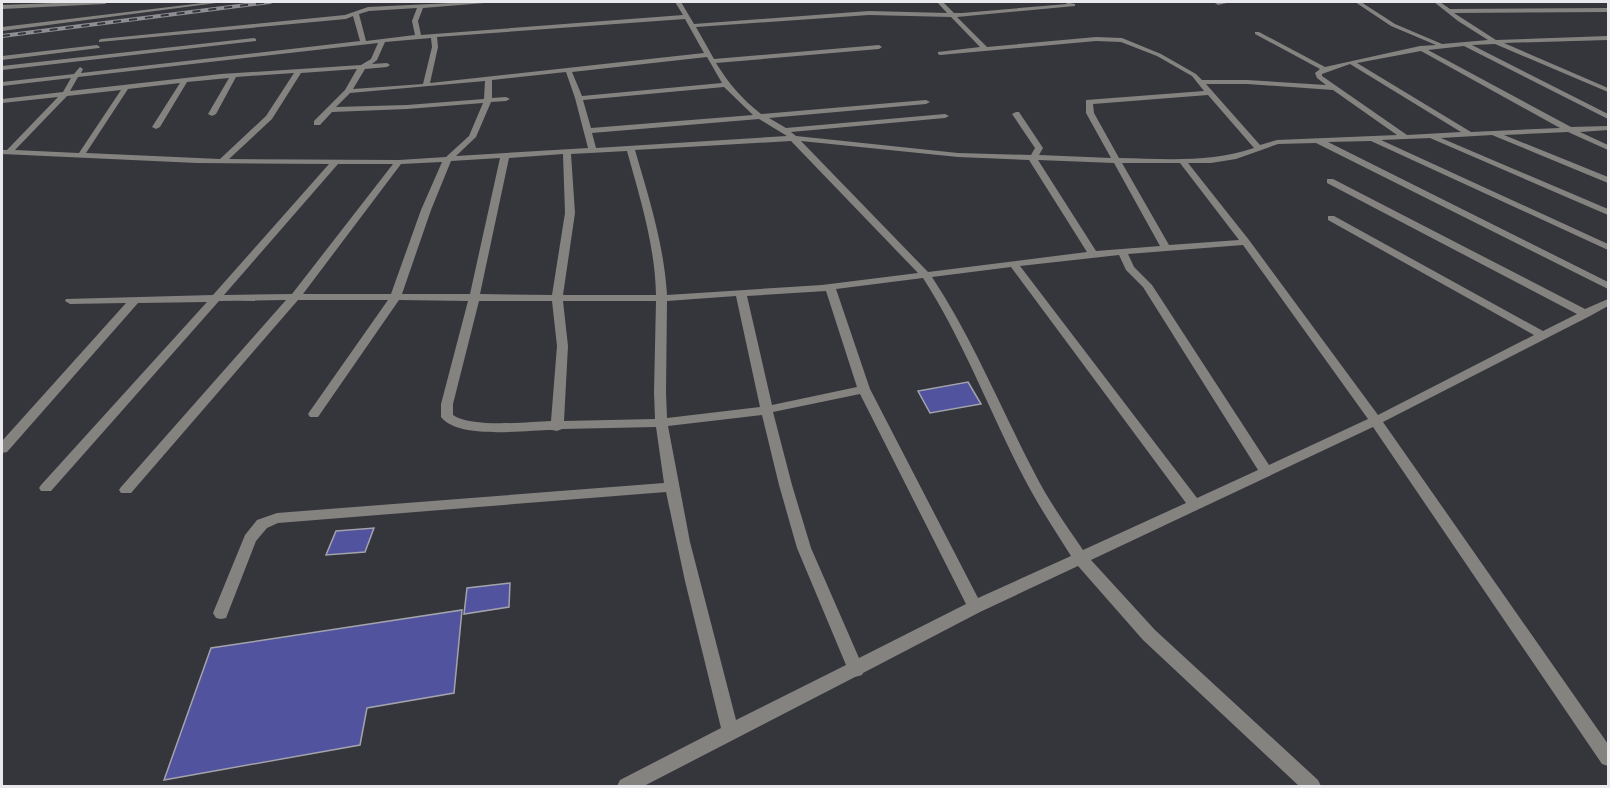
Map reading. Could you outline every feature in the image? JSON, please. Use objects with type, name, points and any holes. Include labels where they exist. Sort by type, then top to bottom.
[{"type":"street","points":[[38,5],[44,2]]},
{"type":"street","points":[[2,7],[105,2]]},
{"type":"street","points":[[2,29],[221,2]]},
{"type":"street","points":[[2,58],[100,41],[356,15],[368,9],[494,2]]},
{"type":"street","points":[[678,2],[726,85],[758,115],[789,134],[927,276],[969,349],[1028,473],[1048,509],[1081,559],[1149,635],[1312,786]]},
{"type":"street","points":[[940,2],[985,49]]},
{"type":"street","points":[[2,84],[418,37],[900,10],[952,15],[1073,5],[1068,2]]},
{"type":"street","points":[[1218,3],[1228,2]]},
{"type":"street","points":[[1358,2],[1393,26],[1442,45]]},
{"type":"street","points":[[1437,2],[1460,20],[1494,41],[1607,89]]},
{"type":"street","points":[[1590,3],[1608,2]]},
{"type":"street","points":[[418,37],[415,21],[421,6]]},
{"type":"street","points":[[1451,11],[1608,10]]},
{"type":"street","points":[[356,15],[364,44]]},
{"type":"street","points":[[1257,33],[1324,69]]},
{"type":"street","points":[[426,85],[435,47],[434,36]]},
{"type":"street","points":[[1405,136],[1333,88],[1319,77],[1318,73],[1324,69],[1351,62],[1442,45],[1494,41],[1608,38]]},
{"type":"street","points":[[940,53],[1096,39],[1122,40],[1159,55],[1194,75],[1258,148]]},
{"type":"street","points":[[2,68],[254,40]]},
{"type":"street","points":[[5,152],[65,94],[100,41]]},
{"type":"street","points":[[317,123],[348,91],[362,67],[374,60],[382,41]]},
{"type":"street","points":[[1465,44],[1608,117]]},
{"type":"street","points":[[348,91],[710,58],[879,47]]},
{"type":"street","points":[[1420,48],[1570,130],[1608,148]]},
{"type":"street","points":[[1351,62],[1468,134]]},
{"type":"street","points":[[2,102],[234,75],[387,65]]},
{"type":"street","points":[[568,70],[579,99],[593,151]]},
{"type":"street","points":[[222,161],[269,117],[299,71]]},
{"type":"street","points":[[212,114],[234,75]]},
{"type":"street","points":[[314,414],[395,298],[426,210],[447,160],[472,137],[488,100],[489,78]]},
{"type":"street","points":[[156,127],[185,80]]},
{"type":"street","points":[[1201,82],[1333,88]]},
{"type":"street","points":[[579,99],[726,85]]},
{"type":"street","points":[[82,154],[126,87]]},
{"type":"street","points":[[1166,248],[1090,113],[1089,102],[1211,93]]},
{"type":"street","points":[[329,110],[407,107],[506,99]]},
{"type":"street","points":[[587,131],[926,102]]},
{"type":"street","points":[[1016,114],[1039,148],[1033,159]]},
{"type":"street","points":[[5,152],[222,161],[399,162],[630,148],[789,134],[945,116]]},
{"type":"street","points":[[789,134],[931,153],[1033,159],[1182,161],[1236,157],[1277,142],[1608,128]]},
{"type":"street","points":[[1491,133],[1608,180]]},
{"type":"street","points":[[1430,136],[1608,212]]},
{"type":"street","points":[[1370,138],[1608,247]]},
{"type":"street","points":[[1318,141],[1608,286]]},
{"type":"street","points":[[630,148],[651,219],[661,284],[662,423],[673,487],[683,538],[731,733]]},
{"type":"street","points":[[556,427],[561,373],[561,311],[557,299],[570,213],[567,153]]},
{"type":"street","points":[[505,156],[459,364],[447,404],[447,417],[455,423],[475,427],[662,423],[766,410],[864,388]]},
{"type":"street","points":[[1033,159],[1093,254]]},
{"type":"street","points":[[1182,161],[1245,242],[1375,421],[1608,758]]},
{"type":"street","points":[[46,488],[252,259],[335,162]]},
{"type":"street","points":[[126,490],[295,297],[399,162]]},
{"type":"street","points":[[1330,181],[1586,314]]},
{"type":"street","points":[[1331,218],[1544,336]]},
{"type":"street","points":[[70,300],[295,297],[661,298],[830,287],[1093,254],[1245,242]]},
{"type":"street","points":[[1122,252],[1130,268],[1146,285],[1266,471]]},
{"type":"street","points":[[1014,265],[1194,504]]},
{"type":"street","points":[[830,287],[864,388],[975,608]]},
{"type":"street","points":[[741,294],[766,410],[805,550],[856,670]]},
{"type":"street","points":[[2,449],[135,300]]},
{"type":"street","points":[[626,786],[975,608],[1375,421],[1608,302]]},
{"type":"street","points":[[221,613],[250,539],[262,524],[277,518],[673,487]]},
{"type":"building","points":[[968,382],[981,404],[930,413],[918,391]]},
{"type":"building","points":[[374,528],[365,552],[326,555],[336,531]]},
{"type":"building","points":[[510,583],[509,607],[464,614],[467,588]]},
{"type":"building","points":[[462,610],[454,693],[367,708],[360,745],[164,780],[211,648]]},
{"type":"railway","points":[[2,36],[270,2]]}]
